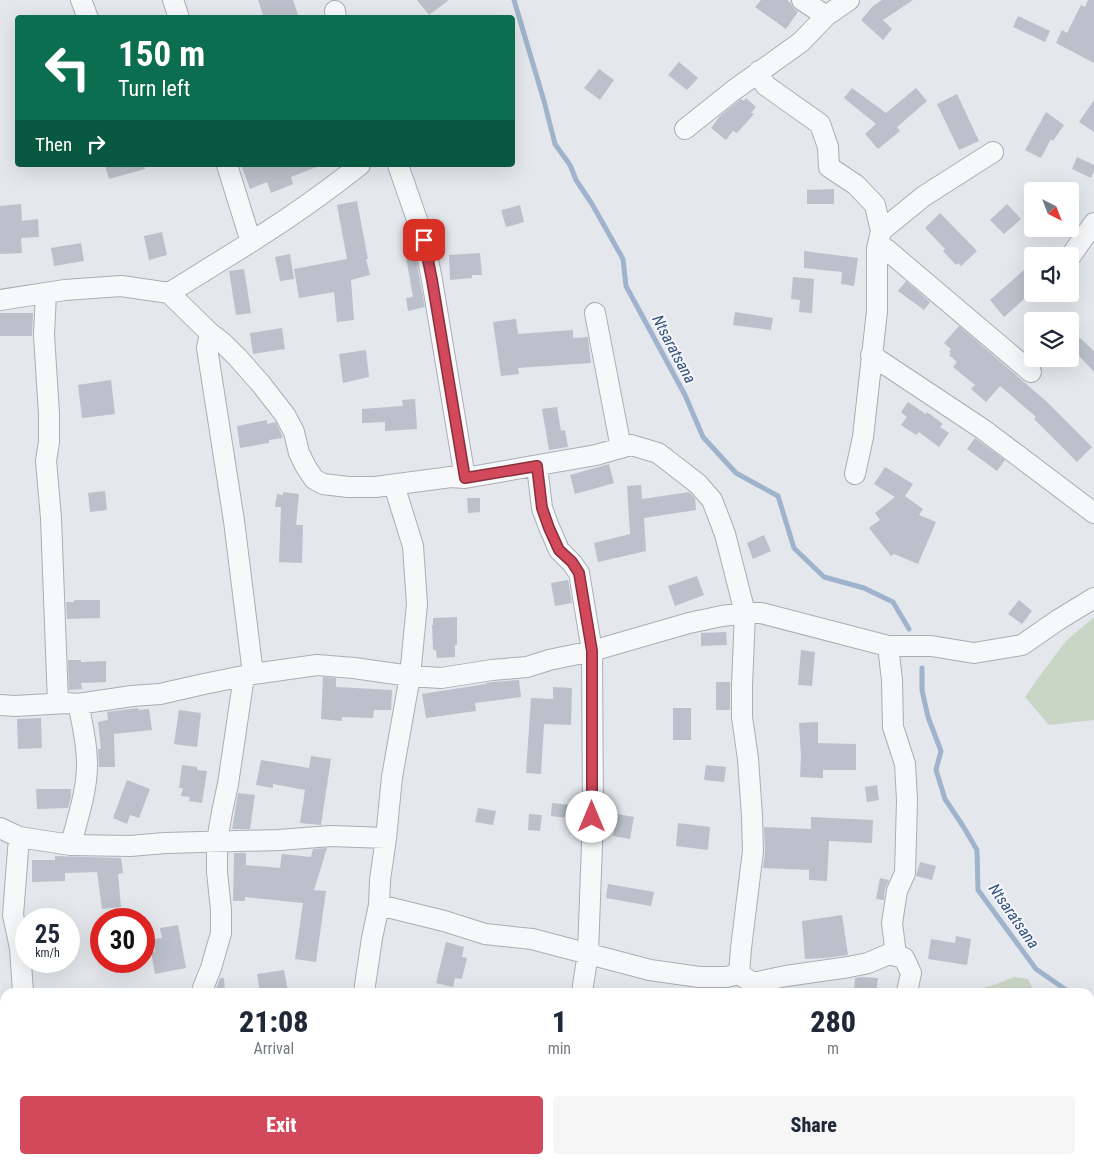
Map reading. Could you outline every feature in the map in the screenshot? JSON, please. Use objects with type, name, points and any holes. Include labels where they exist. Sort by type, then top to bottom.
[{"type":"street","points":[[81,0],[87,15]]},
{"type":"street","points":[[173,0],[177,15]]},
{"type":"street","points":[[802,0],[826,16]]},
{"type":"street","points":[[685,129],[759,71],[800,42],[826,16],[849,0]]},
{"type":"street","points":[[759,71],[765,85],[820,124],[828,147],[829,167],[856,186],[875,204],[879,240],[877,311],[863,437],[855,474]]},
{"type":"street","points":[[879,240],[924,196],[993,152]]},
{"type":"street","points":[[228,167],[251,242]]},
{"type":"street","points":[[169,294],[280,224],[357,167]]},
{"type":"street","points":[[399,167],[424,240],[465,478]]},
{"type":"street","points":[[1077,247],[1094,223]]},
{"type":"street","points":[[879,240],[886,249],[1031,372]]},
{"type":"street","points":[[0,300],[65,290],[121,286],[169,294],[223,343],[261,384],[286,415],[294,432],[299,453],[306,467],[314,479],[323,484],[348,487],[375,487],[451,477],[465,478],[596,455],[631,445],[658,453],[698,484],[712,500],[725,534],[745,613],[742,717],[748,759],[753,851],[741,948],[748,983]]},
{"type":"street","points":[[46,293],[44,335],[49,414],[49,442],[46,461],[52,527],[58,703]]},
{"type":"street","points":[[595,313],[620,448]]},
{"type":"street","points":[[203,988],[221,933],[217,841],[248,675],[234,521],[206,348],[210,333]]},
{"type":"street","points":[[871,355],[984,430],[1094,513]]},
{"type":"street","points":[[537,466],[542,508],[549,528],[559,550],[572,562],[579,573],[592,651],[592,817],[588,953],[583,988]]},
{"type":"street","points":[[365,988],[379,905],[380,880],[392,777],[410,676],[417,604],[413,546],[394,485]]},
{"type":"street","points":[[0,706],[58,703],[78,704],[160,694],[248,675],[317,665],[441,678],[527,667],[689,624],[745,613],[761,613],[888,646],[931,646],[974,653],[1022,645],[1094,598]]},
{"type":"street","points":[[888,646],[892,680],[893,727],[905,764],[907,800],[905,873],[897,891],[892,923],[896,955]]},
{"type":"street","points":[[71,845],[85,787],[87,766],[85,732],[78,704]]},
{"type":"street","points":[[0,828],[19,837],[71,845],[130,846],[331,836],[386,838]]},
{"type":"street","points":[[19,837],[13,915],[20,948],[22,988]]},
{"type":"street","points":[[379,905],[444,921],[485,934],[532,939],[650,970],[699,977],[726,977],[748,983],[848,967],[868,963],[889,954],[896,955],[904,958],[911,973],[908,988]]},
{"type":"green space","points":[[1094,617],[1094,720],[1049,725],[1025,697],[1066,641]]},
{"type":"green space","points":[[1014,977],[1028,979],[1032,988],[985,988]]},
{"type":"building","points":[[258,0],[293,0],[298,15],[263,15]]},
{"type":"building","points":[[417,0],[449,0],[429,15]]},
{"type":"building","points":[[761,0],[787,0],[798,12],[786,29],[755,7]]},
{"type":"building","points":[[882,0],[913,0],[883,20],[892,29],[883,40],[861,20],[873,6]]},
{"type":"building","points":[[1088,0],[1094,0],[1094,63],[1056,43],[1062,30],[1067,33],[1081,5],[1085,7]]},
{"type":"building","points":[[1018,16],[1050,31],[1045,42],[1013,27]]},
{"type":"building","points":[[679,62],[698,78],[687,90],[668,75]]},
{"type":"building","points":[[599,69],[614,80],[600,100],[584,88]]},
{"type":"building","points":[[852,88],[886,113],[916,88],[927,101],[897,127],[900,131],[878,149],[865,134],[876,124],[844,98]]},
{"type":"building","points":[[957,94],[979,141],[959,150],[937,104]]},
{"type":"building","points":[[746,98],[756,107],[751,113],[754,114],[737,133],[733,131],[726,140],[711,128],[720,116],[741,99],[744,101]]},
{"type":"building","points":[[1094,100],[1094,132],[1079,122]]},
{"type":"building","points":[[1046,112],[1064,125],[1053,141],[1051,139],[1041,158],[1025,150]]},
{"type":"building","points":[[1077,157],[1094,165],[1091,178],[1072,169]]},
{"type":"building","points":[[106,167],[144,167],[145,169],[109,179]]},
{"type":"building","points":[[242,167],[316,167],[291,177],[293,184],[271,193],[267,182],[250,189]]},
{"type":"building","points":[[834,189],[834,204],[807,204],[807,190]]},
{"type":"building","points":[[357,201],[370,275],[351,280],[354,320],[337,322],[334,292],[299,298],[294,269],[347,259],[337,205]]},
{"type":"building","points":[[21,204],[22,221],[38,219],[39,237],[21,238],[22,253],[0,254],[0,206]]},
{"type":"building","points":[[1007,204],[1021,219],[1004,234],[990,220]]},
{"type":"building","points":[[520,205],[524,222],[506,227],[501,210]]},
{"type":"building","points":[[940,213],[977,251],[961,266],[958,263],[956,265],[943,251],[945,249],[925,228]]},
{"type":"building","points":[[162,232],[167,255],[149,260],[144,236]]},
{"type":"building","points":[[81,243],[84,261],[54,266],[51,248]]},
{"type":"building","points":[[804,251],[858,258],[854,286],[841,284],[842,272],[804,268]]},
{"type":"building","points":[[480,253],[482,275],[472,275],[472,278],[450,280],[449,255]]},
{"type":"building","points":[[290,254],[294,279],[280,281],[275,257]]},
{"type":"building","points":[[415,255],[425,307],[408,311],[406,298],[413,297],[406,257]]},
{"type":"building","points":[[244,269],[251,313],[236,315],[229,271]]},
{"type":"building","points":[[1024,270],[1024,299],[1004,317],[990,300]]},
{"type":"building","points":[[793,277],[814,279],[812,313],[799,312],[800,300],[791,299]]},
{"type":"building","points":[[906,281],[930,302],[924,310],[898,291]]},
{"type":"building","points":[[735,312],[773,318],[771,330],[733,325]]},
{"type":"building","points":[[0,313],[33,313],[32,336],[0,336]]},
{"type":"building","points":[[516,319],[518,334],[573,330],[573,338],[588,337],[591,363],[518,368],[519,374],[501,376],[493,322]]},
{"type":"building","points":[[959,326],[1046,401],[1092,447],[1077,462],[1034,419],[1036,417],[1000,386],[986,402],[971,389],[975,385],[953,367],[957,362],[949,355],[951,349],[944,343]]},
{"type":"building","points":[[282,328],[285,349],[253,354],[250,333]]},
{"type":"building","points":[[1079,337],[1094,351],[1094,372],[1079,356]]},
{"type":"building","points":[[366,350],[369,377],[343,383],[339,354]]},
{"type":"building","points":[[111,380],[115,414],[82,418],[78,385]]},
{"type":"building","points":[[415,399],[417,429],[385,431],[385,422],[362,423],[362,409],[403,406],[402,400]]},
{"type":"building","points":[[908,402],[926,414],[927,412],[943,424],[940,427],[949,433],[939,447],[919,432],[916,435],[901,425],[907,417],[901,412]]},
{"type":"building","points":[[557,407],[561,431],[565,430],[568,447],[549,450],[542,409]]},
{"type":"building","points":[[267,420],[267,424],[276,422],[283,438],[269,440],[269,443],[240,448],[237,426]]},
{"type":"building","points":[[975,438],[1005,460],[997,471],[967,449]]},
{"type":"building","points":[[609,464],[614,483],[575,494],[570,475]]},
{"type":"building","points":[[885,467],[913,484],[905,496],[923,509],[919,515],[936,522],[918,564],[894,554],[891,556],[869,528],[880,520],[875,513],[895,497],[874,484]]},
{"type":"building","points":[[641,485],[642,499],[689,492],[695,498],[696,510],[644,518],[646,551],[598,562],[594,543],[630,534],[627,486]]},
{"type":"building","points":[[105,491],[107,510],[90,512],[88,493]]},
{"type":"building","points":[[283,492],[299,494],[296,525],[303,525],[302,563],[279,562],[281,507],[275,507],[277,494],[283,495]]},
{"type":"building","points":[[467,498],[480,498],[480,512],[468,513]]},
{"type":"building","points":[[764,535],[771,551],[753,559],[747,543]]},
{"type":"building","points":[[697,576],[704,595],[675,606],[668,586]]},
{"type":"building","points":[[568,580],[572,603],[555,606],[551,583]]},
{"type":"building","points":[[74,600],[100,600],[100,618],[67,619],[66,602],[74,602]]},
{"type":"building","points":[[1019,600],[1032,611],[1022,624],[1008,614]]},
{"type":"building","points":[[457,617],[455,657],[437,658],[436,650],[433,650],[433,618]]},
{"type":"building","points":[[726,632],[727,645],[701,646],[701,633]]},
{"type":"building","points":[[801,650],[815,652],[812,686],[798,685]]},
{"type":"building","points":[[68,660],[81,660],[81,662],[106,661],[106,682],[81,683],[82,689],[69,690]]},
{"type":"building","points":[[323,677],[336,678],[336,687],[392,690],[391,710],[374,710],[373,718],[342,717],[342,721],[321,719]]},
{"type":"building","points":[[519,680],[521,697],[475,703],[476,711],[426,718],[422,694],[486,683]]},
{"type":"building","points":[[716,682],[730,682],[730,710],[716,710]]},
{"type":"building","points":[[553,687],[572,688],[571,725],[544,724],[541,774],[526,773],[531,698],[553,699]]},
{"type":"building","points":[[138,708],[138,710],[149,709],[152,730],[114,734],[115,767],[99,767],[98,749],[101,749],[98,722],[108,720],[107,712]]},
{"type":"building","points":[[673,708],[691,708],[691,740],[673,740]]},
{"type":"building","points":[[179,710],[201,713],[197,747],[174,744]]},
{"type":"building","points":[[41,718],[42,748],[18,749],[17,719]]},
{"type":"building","points":[[818,722],[818,743],[856,744],[856,770],[823,770],[823,778],[800,777],[799,723]]},
{"type":"building","points":[[311,756],[331,759],[321,825],[300,823],[305,790],[273,784],[273,788],[256,785],[261,760],[309,768]]},
{"type":"building","points":[[182,765],[197,767],[197,770],[207,771],[202,803],[189,801],[190,797],[181,796],[183,788],[179,788]]},
{"type":"building","points":[[706,765],[726,767],[724,782],[704,780]]},
{"type":"building","points":[[127,780],[150,789],[139,818],[130,815],[127,824],[113,818]]},
{"type":"building","points":[[877,785],[879,800],[867,802],[865,787]]},
{"type":"building","points":[[36,789],[71,789],[68,808],[37,809]]},
{"type":"building","points":[[238,793],[255,795],[250,829],[232,829]]},
{"type":"building","points":[[552,803],[569,805],[568,818],[551,816]]},
{"type":"building","points":[[478,808],[496,811],[493,825],[475,822]]},
{"type":"building","points":[[529,814],[542,815],[540,831],[528,830]]},
{"type":"building","points":[[617,814],[634,817],[630,839],[613,836]]},
{"type":"building","points":[[811,817],[873,820],[872,843],[829,841],[827,881],[809,880],[809,870],[763,868],[765,851],[764,827],[811,829]]},
{"type":"building","points":[[678,823],[710,827],[708,850],[676,846]]},
{"type":"building","points":[[327,848],[314,890],[326,891],[316,962],[295,959],[303,903],[245,897],[245,901],[233,901],[234,853],[246,853],[246,865],[280,868],[282,854],[311,857],[313,849]]},
{"type":"building","points":[[55,856],[121,858],[123,873],[118,874],[121,907],[102,908],[97,872],[65,873],[65,881],[32,882],[32,860],[55,860]]},
{"type":"building","points":[[920,862],[936,866],[932,880],[916,876]]},
{"type":"building","points":[[880,878],[889,880],[885,889],[884,900],[876,899]]},
{"type":"building","points":[[608,884],[654,892],[651,906],[606,898]]},
{"type":"building","points":[[842,915],[848,955],[805,959],[802,921]]},
{"type":"building","points":[[178,925],[186,968],[155,974],[155,939],[162,938],[160,928]]},
{"type":"building","points":[[956,936],[971,939],[967,965],[928,959],[931,939],[955,943]]},
{"type":"building","points":[[446,942],[464,947],[462,957],[467,958],[462,979],[455,978],[453,987],[436,983]]},
{"type":"building","points":[[284,970],[287,988],[259,988],[257,974]]},
{"type":"building","points":[[220,978],[224,978],[225,988],[216,988]]},
{"type":"building","points":[[855,978],[878,978],[877,988],[854,988]]},
{"type":"waterway","name":"Ntsaratsana","points":[[514,0],[555,144],[570,165],[576,180],[623,259],[626,286],[685,395],[703,437],[736,473],[778,496],[794,548],[824,577],[864,588],[893,602],[909,629]]},
{"type":"waterway","name":"Ntsaratsana","points":[[922,668],[922,690],[928,717],[941,751],[936,770],[945,799],[977,850],[978,890],[1036,969],[1063,988]]},
{"type":"route","points":[[424,240],[465,478],[537,466],[542,508],[549,528],[559,550],[572,562],[579,573],[592,651],[592,817]]}]
